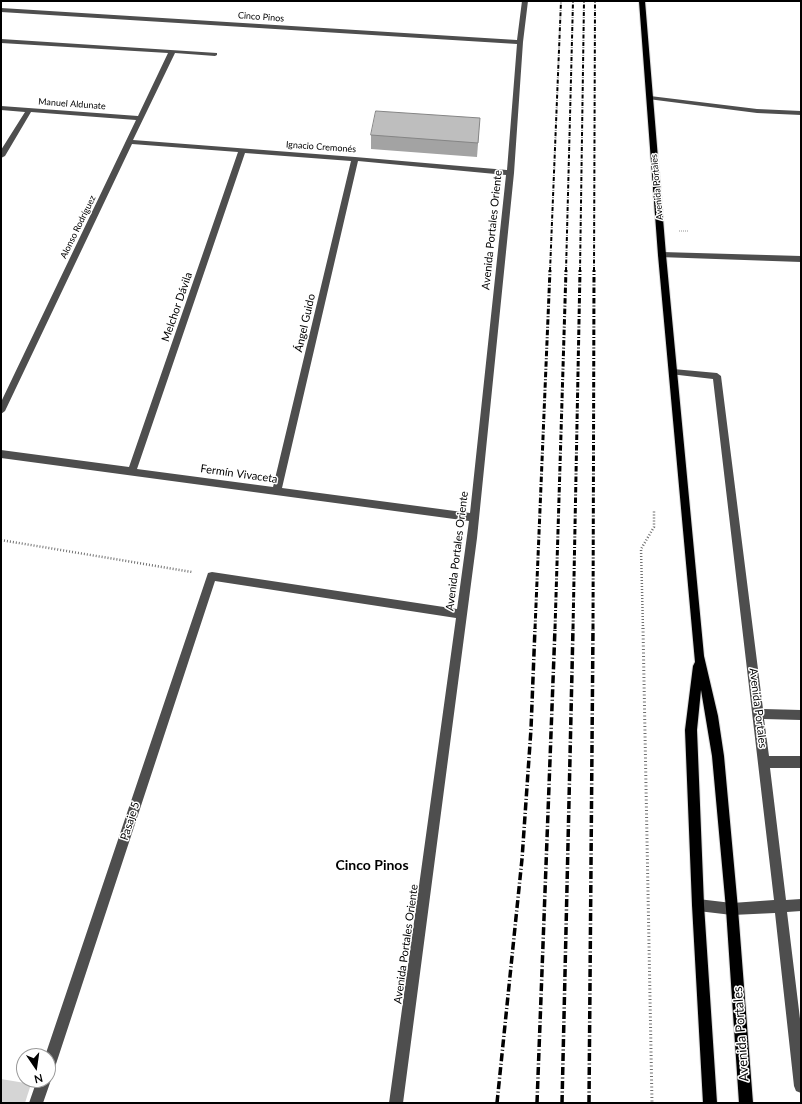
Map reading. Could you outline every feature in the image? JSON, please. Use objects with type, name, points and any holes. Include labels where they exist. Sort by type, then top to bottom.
[{"type":"main road","name":"Avenida Portales","points":[[642,1],[662,255],[699,656],[712,716],[718,756],[732,909],[746,1103]]},
{"type":"main road","name":"Avenida Portales","points":[[699,656],[691,730],[698,905],[710,1103]]},
{"type":"street","name":"Avenida Portales Oriente","points":[[396,1103],[474,518],[510,173],[520,42],[525,1]]},
{"type":"street","name":"Cinco Pinos","points":[[1,10],[520,42]]},
{"type":"street","points":[[1,41],[215,54]]},
{"type":"street","name":"Alonso Rodríguez","points":[[1,411],[172,52]]},
{"type":"street","points":[[650,98],[757,110],[801,113]]},
{"type":"street","name":"Manuel Aldunate","points":[[1,108],[141,118]]},
{"type":"street","points":[[1,156],[29,110]]},
{"type":"street","name":"Ignacio Cremonés","points":[[129,142],[355,159],[510,173]]},
{"type":"street","name":"Melchor Dávila","points":[[132,471],[242,150]]},
{"type":"street","name":"Ángel Guido","points":[[277,491],[355,159]]},
{"type":"street","points":[[662,255],[801,259]]},
{"type":"street","name":"Avenida Portales","points":[[673,372],[717,376],[764,762],[801,1086]]},
{"type":"street","name":"Fermín Vivaceta","points":[[1,454],[474,518]]},
{"type":"street","points":[[212,576],[462,614]]},
{"type":"street","name":"Pasaje 5","points":[[54,1048],[212,576]]},
{"type":"street","points":[[758,714],[801,715]]},
{"type":"street","points":[[764,762],[801,762]]},
{"type":"street","points":[[698,905],[732,909],[801,904]]},
{"type":"street","points":[[36,1103],[41,1088]]},
{"type":"path","points":[[652,1103],[641,549],[654,526],[654,511]]},
{"type":"path","points":[[1,540],[212,576]]},
{"type":"shaded area","points":[[1,1079],[16,1082],[16,1088],[30,1088],[25,1103],[1,1103]]},
{"type":"building","points":[[376,111],[480,118],[478,143],[371,135]]},
{"type":"railway","points":[[550,271],[561,1]]},
{"type":"railway","points":[[566,271],[573,1]]},
{"type":"railway","points":[[580,271],[584,1]]},
{"type":"railway","points":[[594,271],[595,1]]},
{"type":"railway","points":[[535,629],[550,270]]},
{"type":"railway","points":[[555,629],[566,270]]},
{"type":"railway","points":[[573,629],[580,270]]},
{"type":"railway","points":[[593,629],[594,270]]},
{"type":"railway","points":[[497,1103],[522,859],[531,729],[535,628]]},
{"type":"railway","points":[[537,1103],[555,628]]},
{"type":"railway","points":[[562,1103],[573,628]]},
{"type":"railway","points":[[589,1103],[593,628]]},
{"type":"district","name":"Cinco Pinos","points":[[372,865]]}]
